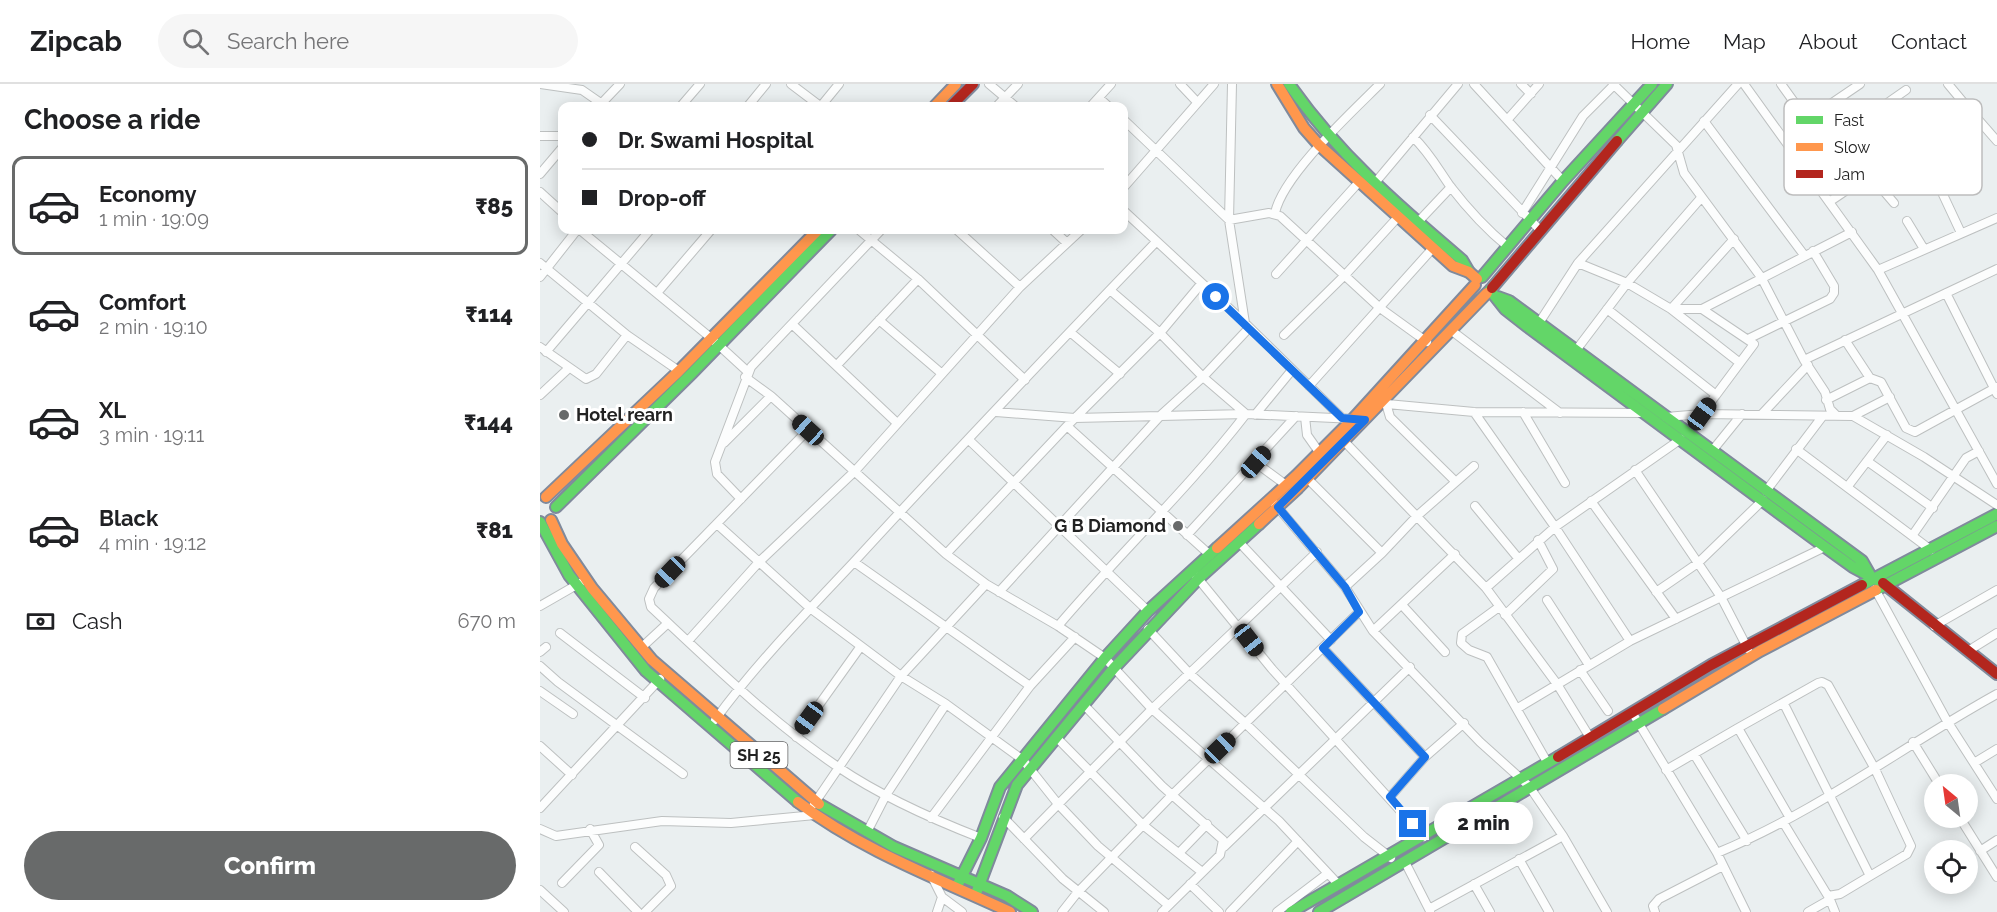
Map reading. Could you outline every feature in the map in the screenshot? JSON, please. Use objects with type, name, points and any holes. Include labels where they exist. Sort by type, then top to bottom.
[{"type":"street","points":[[540,84],[582,90],[597,102]]},
{"type":"street","points":[[605,102],[620,84]]},
{"type":"street","points":[[684,102],[700,84]]},
{"type":"street","points":[[751,102],[766,84]]},
{"type":"street","points":[[791,84],[815,102]]},
{"type":"street","points":[[823,102],[838,84]]},
{"type":"street","points":[[939,102],[956,84]]},
{"type":"street","points":[[955,102],[973,84]]},
{"type":"street","points":[[989,84],[1010,102]]},
{"type":"street","points":[[1002,102],[1018,84]]},
{"type":"street","points":[[1095,102],[1111,84]]},
{"type":"street","points":[[1180,84],[1197,102]]},
{"type":"street","points":[[1128,183],[1214,84]]},
{"type":"street","points":[[1232,84],[1229,220],[1247,326]]},
{"type":"street","points":[[1277,84],[1304,128],[1374,184],[1462,260],[1476,278],[1479,293],[1492,292],[1509,301],[1577,349],[1712,451],[1825,547],[1877,582],[1997,674]]},
{"type":"street","points":[[1289,84],[1323,142],[1359,182],[1456,268],[1476,278]]},
{"type":"street","points":[[1275,213],[1279,201],[1323,142],[1380,84]]},
{"type":"street","points":[[1374,184],[1458,84]]},
{"type":"street","points":[[1474,84],[1563,181]]},
{"type":"street","points":[[1521,84],[1531,94]]},
{"type":"street","points":[[1508,119],[1539,84]]},
{"type":"street","points":[[1526,217],[1563,181],[1652,84]]},
{"type":"street","points":[[975,895],[1012,793],[1114,668],[1195,575],[1209,555],[1319,452],[1365,420],[1492,292],[1540,230],[1667,84]]},
{"type":"street","points":[[1539,323],[1578,263],[1738,84]]},
{"type":"street","points":[[1744,84],[1784,141]]},
{"type":"street","points":[[1781,84],[1792,99]]},
{"type":"street","points":[[1948,84],[1960,99]]},
{"type":"street","points":[[1010,912],[975,895],[959,882],[981,838],[1000,787],[1105,658],[1148,611],[1239,542],[1308,479],[1341,438],[1348,418],[1385,398],[1425,341],[1476,278],[1508,247],[1551,167],[1591,105],[1614,85],[1672,140],[1678,150],[1681,168],[1761,277],[1836,415]]},
{"type":"street","points":[[1837,99],[1857,85]]},
{"type":"street","points":[[1893,99],[1906,90]]},
{"type":"street","points":[[1099,98],[1104,102]]},
{"type":"street","points":[[1430,115],[1540,230]]},
{"type":"street","points":[[1704,121],[1804,255]]},
{"type":"street","points":[[1128,123],[1158,149],[1229,220]]},
{"type":"street","points":[[1982,124],[1997,141]]},
{"type":"street","points":[[540,136],[558,136]]},
{"type":"street","points":[[1413,137],[1484,226],[1508,247]]},
{"type":"street","points":[[540,174],[558,153]]},
{"type":"street","points":[[1276,274],[1359,182]]},
{"type":"street","points":[[1418,222],[1451,187]]},
{"type":"street","points":[[540,192],[558,208]]},
{"type":"street","points":[[1824,195],[1878,270],[1997,484]]},
{"type":"street","points":[[1829,202],[1840,195]]},
{"type":"street","points":[[1887,195],[1894,203]]},
{"type":"street","points":[[1943,195],[1961,233]]},
{"type":"street","points":[[1577,349],[1627,283],[1701,198]]},
{"type":"street","points":[[1229,220],[1275,213],[1308,239],[1380,308],[1435,349]]},
{"type":"street","points":[[1128,215],[1309,386],[1348,418]]},
{"type":"street","points":[[1284,335],[1346,274],[1398,217]]},
{"type":"street","points":[[1878,270],[1997,218]]},
{"type":"street","points":[[1907,221],[1924,249]]},
{"type":"street","points":[[1671,309],[1702,309],[1852,232]]},
{"type":"street","points":[[540,276],[543,266],[574,234]]},
{"type":"street","points":[[583,234],[715,341],[747,375],[946,554],[986,584],[1058,626],[1105,658],[1152,709],[1265,809],[1338,884]]},
{"type":"street","points":[[627,335],[590,377],[581,378],[543,350],[589,302],[647,234]]},
{"type":"street","points":[[657,293],[708,234]]},
{"type":"street","points":[[544,521],[556,512],[556,507],[814,234]]},
{"type":"street","points":[[556,507],[543,497],[679,371],[715,341],[827,234]]},
{"type":"street","points":[[865,234],[918,279],[976,336],[1026,380]]},
{"type":"street","points":[[741,499],[717,474],[715,462],[747,375],[877,234]]},
{"type":"street","points":[[961,234],[1020,287]]},
{"type":"street","points":[[1057,234],[1067,243]]},
{"type":"street","points":[[688,641],[759,562],[855,471],[1020,287],[1077,234]]},
{"type":"street","points":[[1671,309],[1734,239]]},
{"type":"street","points":[[713,723],[739,688],[898,512],[1155,243]]},
{"type":"street","points":[[1309,386],[1433,248]]},
{"type":"street","points":[[1748,339],[1830,299],[1834,293],[1834,286],[1813,251]]},
{"type":"street","points":[[1578,263],[1627,283],[1671,309],[1740,363]]},
{"type":"street","points":[[543,266],[627,335],[679,371]]},
{"type":"street","points":[[1762,414],[1806,363],[1845,340],[1997,269]]},
{"type":"street","points":[[837,365],[918,279]]},
{"type":"street","points":[[946,554],[1067,426],[1160,333],[1201,284]]},
{"type":"street","points":[[1110,290],[1160,333],[1203,377],[1246,414]]},
{"type":"street","points":[[1492,292],[1504,309],[1681,439],[1862,561],[1877,582],[1947,721],[1997,799]]},
{"type":"street","points":[[1845,340],[1870,378],[1881,382],[1910,432],[1996,390],[1946,293]]},
{"type":"street","points":[[1607,309],[1716,395]]},
{"type":"street","points":[[1702,309],[1748,339],[1754,347],[1702,414]]},
{"type":"street","points":[[879,320],[941,373]]},
{"type":"street","points":[[792,324],[897,423]]},
{"type":"street","points":[[999,592],[1161,415],[1203,377],[1247,326]]},
{"type":"street","points":[[1452,331],[1560,413]]},
{"type":"street","points":[[1070,332],[1120,374]]},
{"type":"street","points":[[540,395],[569,368]]},
{"type":"street","points":[[1255,415],[1292,370]]},
{"type":"street","points":[[1826,400],[1870,378]]},
{"type":"street","points":[[720,446],[771,396]]},
{"type":"street","points":[[1853,416],[1890,397]]},
{"type":"street","points":[[1385,398],[1474,412],[1646,413],[1666,417],[1702,414],[1853,416],[1955,477],[1997,506]]},
{"type":"street","points":[[1385,398],[1390,417],[1455,481]]},
{"type":"street","points":[[996,412],[1076,418],[1246,414],[1365,420]]},
{"type":"street","points":[[1474,412],[1555,527],[1630,641]]},
{"type":"street","points":[[1523,412],[1565,483]]},
{"type":"street","points":[[1058,626],[1106,569],[1218,450],[1246,414]]},
{"type":"street","points":[[1712,451],[1742,414]]},
{"type":"street","points":[[1187,535],[1296,416]]},
{"type":"street","points":[[1305,417],[1307,435],[1319,452]]},
{"type":"street","points":[[1656,592],[1698,563],[1765,496],[1796,449],[1822,417]]},
{"type":"street","points":[[1067,426],[1209,555]]},
{"type":"street","points":[[808,430],[654,588],[649,599],[651,607],[796,737],[840,768],[931,818],[981,838]]},
{"type":"street","points":[[1848,486],[1887,435]]},
{"type":"street","points":[[1341,438],[1486,588],[1557,684],[1589,736]]},
{"type":"street","points":[[1486,588],[1555,527],[1681,439]]},
{"type":"street","points":[[969,440],[1148,611]]},
{"type":"street","points":[[1796,449],[1931,550]]},
{"type":"street","points":[[1911,536],[1955,477],[1966,458],[1978,451]]},
{"type":"street","points":[[1867,461],[1933,508]]},
{"type":"street","points":[[1256,462],[1286,485]]},
{"type":"street","points":[[1345,587],[1417,516],[1474,466]]},
{"type":"street","points":[[1635,470],[1721,597],[1748,651]]},
{"type":"street","points":[[1308,479],[1382,553]]},
{"type":"street","points":[[1269,499],[1345,587],[1373,631],[1480,742],[1525,782],[1563,836],[1607,912]]},
{"type":"street","points":[[1591,501],[1676,619]]},
{"type":"street","points":[[1475,506],[1518,558]]},
{"type":"street","points":[[1319,895],[1324,911],[1525,782],[1547,762],[1589,736],[1877,582],[1997,514]]},
{"type":"street","name":"SH 25","points":[[544,521],[562,544],[581,582],[642,647],[662,678],[813,809],[867,832],[933,871],[959,882],[980,883],[1032,912]]},
{"type":"street","points":[[717,524],[810,608],[901,676],[946,704],[1023,760],[1058,804],[1112,859],[1168,905]]},
{"type":"street","points":[[1877,582],[1997,526]]},
{"type":"street","points":[[1505,615],[1553,569],[1538,540]]},
{"type":"street","points":[[1239,542],[1331,640]]},
{"type":"street","points":[[1518,708],[1630,641],[1825,547]]},
{"type":"street","points":[[1024,839],[1188,673],[1317,552]]},
{"type":"street","points":[[1373,631],[1455,554]]},
{"type":"street","points":[[854,562],[1030,686]]},
{"type":"street","points":[[1195,575],[1285,683],[1424,837]]},
{"type":"street","points":[[540,606],[581,582],[646,671],[662,678],[540,808]]},
{"type":"street","points":[[540,829],[556,836],[590,829],[662,821],[764,822],[813,809],[901,676],[986,584]]},
{"type":"street","points":[[1934,627],[1997,590]]},
{"type":"street","points":[[1547,600],[1589,665]]},
{"type":"street","points":[[1402,605],[1444,652]]},
{"type":"street","points":[[1499,607],[1467,629],[1460,638],[1469,650],[1487,657],[1547,762]]},
{"type":"street","points":[[1062,912],[1077,893],[1172,795],[1359,612]]},
{"type":"street","points":[[642,647],[668,623]]},
{"type":"street","points":[[1148,629],[1188,673],[1245,723],[1364,837],[1388,856],[1402,863],[1430,910],[1563,836]]},
{"type":"street","points":[[560,633],[645,698]]},
{"type":"street","points":[[1968,651],[1997,633]]},
{"type":"street","points":[[931,818],[1030,686],[1075,637]]},
{"type":"street","points":[[796,737],[861,646]]},
{"type":"street","points":[[1323,648],[1425,757]]},
{"type":"street","points":[[1291,912],[1388,856],[1637,723],[1748,651]]},
{"type":"street","points":[[540,666],[683,774]]},
{"type":"street","points":[[1162,912],[1297,774],[1410,667]]},
{"type":"street","points":[[1580,670],[1608,711]]},
{"type":"street","points":[[1666,770],[1818,683],[1826,683],[1875,769],[1911,846],[1907,854],[1808,912]]},
{"type":"street","points":[[540,691],[573,714]]},
{"type":"street","points":[[1717,853],[1747,841],[1831,797],[1912,742],[1997,694]]},
{"type":"street","points":[[867,832],[886,795],[946,704]]},
{"type":"street","points":[[1784,704],[1869,876]]},
{"type":"street","points":[[1084,705],[1172,795],[1223,840],[1224,847]]},
{"type":"street","points":[[1632,712],[1717,853],[1743,911]]},
{"type":"street","points":[[1390,797],[1425,757],[1464,723]]},
{"type":"street","points":[[1738,729],[1835,912]]},
{"type":"street","points":[[1057,738],[1088,773],[1143,825],[1202,872]]},
{"type":"street","points":[[1912,742],[1933,774]]},
{"type":"street","points":[[540,746],[572,775]]},
{"type":"street","points":[[1974,763],[1997,749]]},
{"type":"street","points":[[1694,754],[1747,841]]},
{"type":"street","points":[[813,809],[933,871],[942,897],[962,912]]},
{"type":"street","points":[[1003,817],[1077,893],[1104,912]]},
{"type":"street","points":[[1179,853],[1207,825]]},
{"type":"street","points":[[1966,828],[1997,877]]},
{"type":"street","points":[[562,883],[596,850],[598,840],[590,829]]},
{"type":"street","points":[[1980,851],[1997,840]]},
{"type":"street","points":[[1230,912],[1298,841]]},
{"type":"street","points":[[635,847],[666,874],[671,886],[645,912]]},
{"type":"street","points":[[1519,859],[1549,912]]},
{"type":"street","points":[[1655,912],[1653,906],[1659,899],[1723,866]]},
{"type":"street","points":[[599,872],[638,912]]},
{"type":"street","points":[[1277,912],[1328,874]]},
{"type":"street","points":[[1190,884],[1219,912]]},
{"type":"street","points":[[1474,884],[1490,912]]},
{"type":"street","points":[[540,890],[564,912]]},
{"type":"street","points":[[937,912],[942,897]]},
{"type":"traffic: fast","points":[[1289,84],[1348,156],[1392,199],[1462,260],[1469,272]]},
{"type":"traffic: fast","points":[[1482,277],[1563,181],[1652,84]]},
{"type":"traffic: fast","points":[[1617,141],[1667,84]]},
{"type":"traffic: fast","points":[[556,507],[692,373],[827,234]]},
{"type":"traffic: fast","points":[[1490,290],[1505,309],[1528,327],[1825,547],[1853,567],[1883,583]]},
{"type":"traffic: fast","points":[[1498,297],[1509,301],[1862,561],[1870,575]]},
{"type":"traffic: fast","points":[[1862,585],[1997,514]]},
{"type":"traffic: fast","points":[[540,522],[569,575],[646,671],[798,802]]},
{"type":"traffic: fast","points":[[977,891],[1017,785],[1114,668],[1198,579],[1259,524]]},
{"type":"traffic: fast","points":[[1876,590],[1997,526]]},
{"type":"traffic: fast","points":[[958,884],[981,838],[1000,787],[1105,658],[1148,611],[1217,548]]},
{"type":"traffic: fast","points":[[1319,912],[1663,709]]},
{"type":"traffic: fast","points":[[1291,912],[1558,757]]},
{"type":"traffic: fast","points":[[819,804],[894,847],[1007,896],[1032,912]]},
{"type":"traffic: slow","points":[[939,102],[956,84]]},
{"type":"traffic: slow","points":[[1277,84],[1304,128],[1319,145],[1453,266],[1469,272],[1477,279]]},
{"type":"traffic: slow","points":[[546,497],[679,371],[814,234]]},
{"type":"traffic: slow","points":[[1217,548],[1296,476],[1353,419],[1475,285]]},
{"type":"traffic: slow","points":[[1259,524],[1298,488],[1487,293]]},
{"type":"traffic: slow","points":[[551,520],[562,544],[592,588],[652,660],[819,804]]},
{"type":"traffic: slow","points":[[1663,709],[1760,651],[1876,590]]},
{"type":"traffic: slow","points":[[798,802],[822,819],[874,849],[1010,912]]},
{"type":"traffic: jam","points":[[955,102],[973,84]]},
{"type":"traffic: jam","points":[[1492,288],[1617,141]]},
{"type":"traffic: jam","points":[[1883,583],[1997,674]]},
{"type":"traffic: jam","points":[[1558,757],[1711,665],[1862,585]]},
{"type":"place","name":"Hotel rearn","points":[[564,415]]},
{"type":"place","name":"G B Diamond","points":[[1178,526]]},
{"type":"route","points":[[1216,297],[1342,418],[1365,420],[1278,507],[1345,587],[1359,612],[1323,648],[1425,757],[1390,797],[1413,824]]}]
